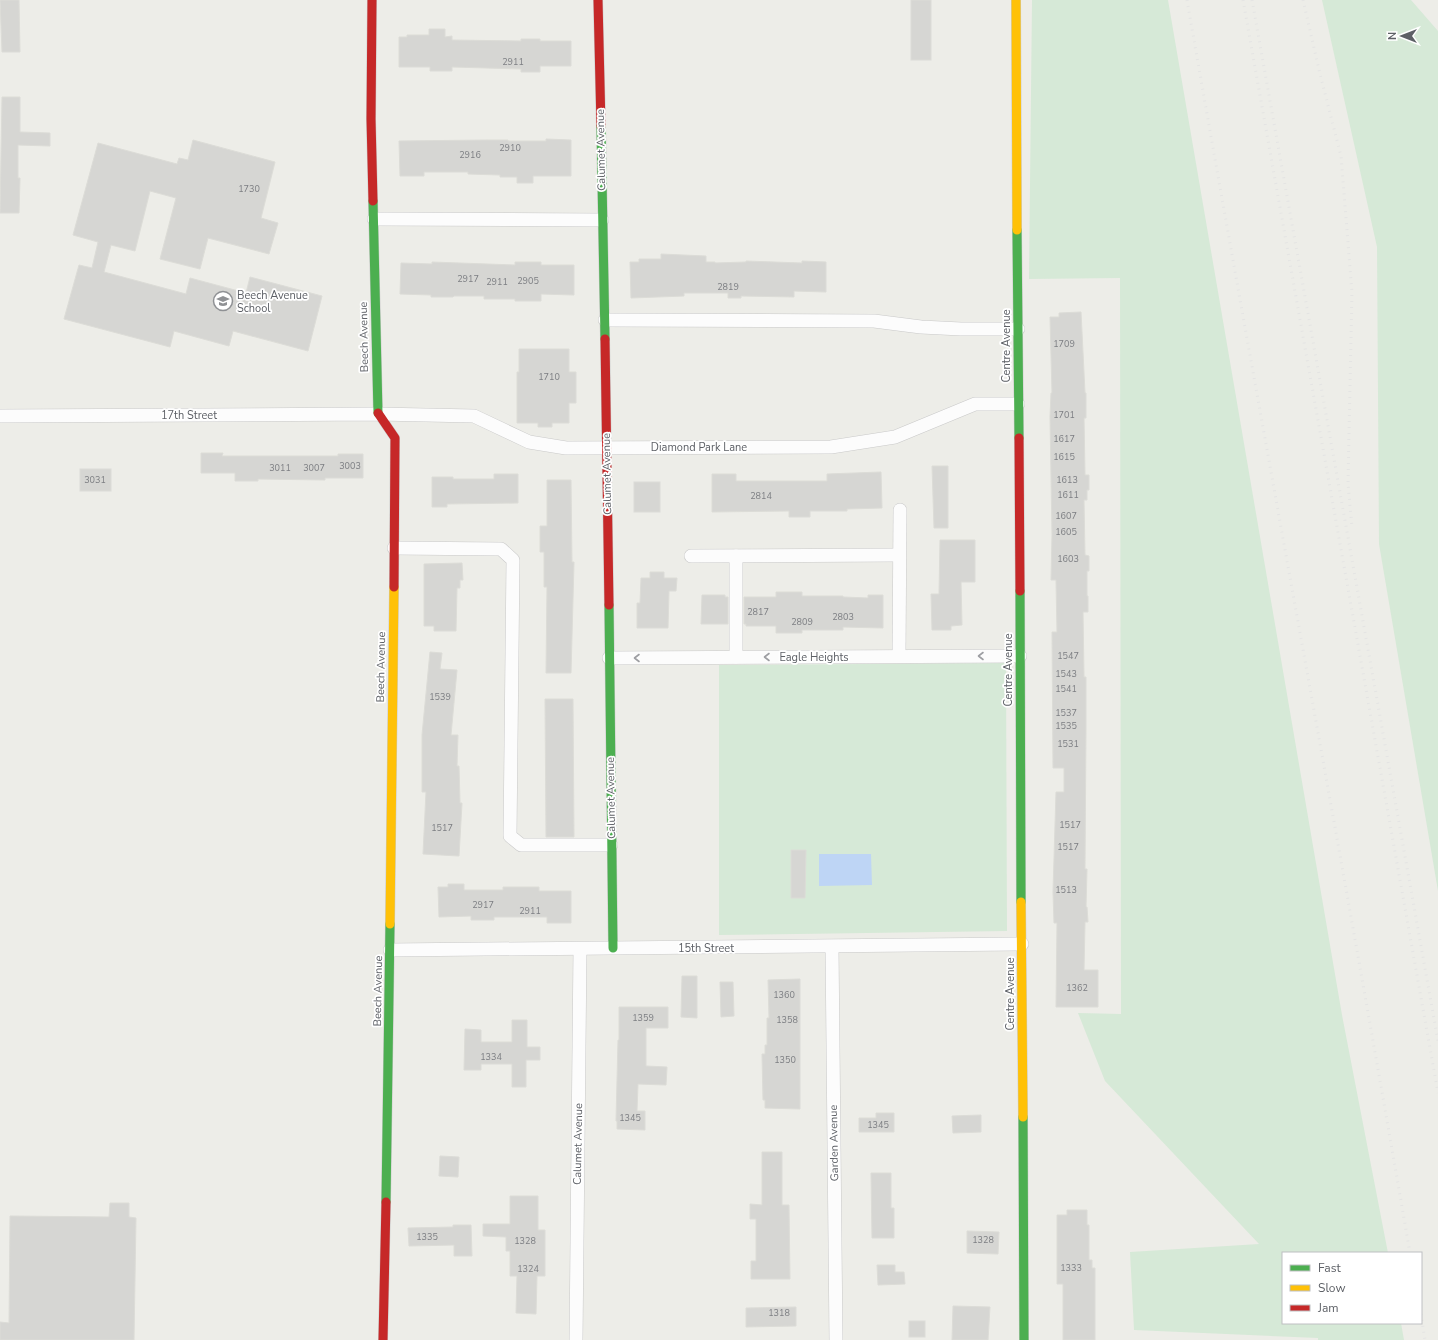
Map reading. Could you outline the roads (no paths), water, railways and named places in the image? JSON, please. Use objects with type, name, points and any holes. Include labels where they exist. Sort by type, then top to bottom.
[{"type":"street","name":"Beech Avenue","points":[[372,0],[371,119],[378,414],[395,438],[390,950],[383,1340]]},
{"type":"street","name":"Calumet Avenue","points":[[598,0],[605,320],[613,948]]},
{"type":"street","name":"Centre Avenue","points":[[1016,0],[1024,1340]]},
{"type":"street","points":[[374,219],[602,220]]},
{"type":"street","points":[[605,320],[874,321],[921,327],[1018,329]]},
{"type":"street","name":"Diamond Park Lane","points":[[378,414],[474,416],[529,442],[566,448],[831,447],[895,437],[975,404],[1018,404]]},
{"type":"street","name":"17th Street","points":[[0,416],[378,414]]},
{"type":"street","points":[[899,656],[900,510]]},
{"type":"street","points":[[394,548],[501,549],[514,560],[510,836],[521,845],[611,845]]},
{"type":"street","points":[[691,556],[900,555]]},
{"type":"street","points":[[736,556],[736,657]]},
{"type":"street","name":"Eagle Heights","points":[[609,658],[1020,656]]},
{"type":"street","name":"15th Street","points":[[390,950],[1022,944]]},
{"type":"street","name":"Garden Avenue","points":[[832,946],[836,1340]]},
{"type":"street","name":"Calumet Avenue","points":[[576,1340],[580,949]]},
{"type":"water","points":[[819,854],[871,854],[872,885],[819,886]]},
{"type":"railway","points":[[1187,0],[1410,1252]]},
{"type":"railway","points":[[1243,0],[1438,1093]]},
{"type":"railway","points":[[1252,0],[1438,1041]]},
{"type":"railway","points":[[1303,0],[1341,156],[1352,292],[1348,484],[1352,527]]},
{"type":"railway","points":[[1422,1320],[1425,1340]]},
{"type":"place","name":"Beech Avenue School","points":[[223,301]]}]
